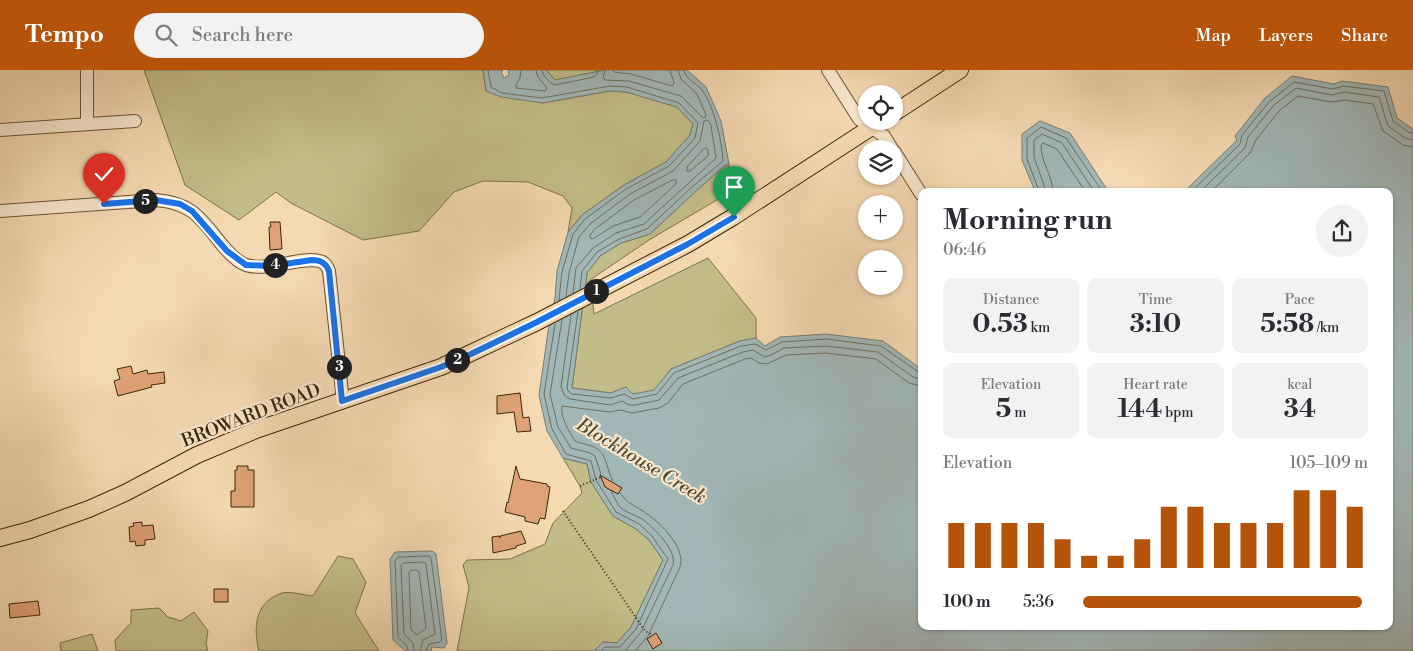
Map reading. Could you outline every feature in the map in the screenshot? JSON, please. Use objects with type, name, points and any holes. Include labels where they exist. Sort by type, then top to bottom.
[{"type":"main road","points":[[903,107],[960,70]]},
{"type":"main road","name":"BROWARD ROAD","points":[[0,538],[30,530],[89,509],[224,443],[441,367],[537,322],[688,244],[734,217],[867,130]]},
{"type":"street","points":[[87,70],[87,124]]},
{"type":"street","points":[[828,70],[858,117]]},
{"type":"street","points":[[0,130],[135,121]]},
{"type":"street","points":[[903,166],[918,189]]},
{"type":"street","points":[[0,211],[156,200],[180,204],[192,211],[227,251],[246,265],[271,266],[312,260],[317,260],[327,265],[342,401]]},
{"type":"path","points":[[580,486],[601,478]]},
{"type":"path","points":[[563,511],[645,631],[651,634]]},
{"type":"shaded area","points":[[144,70],[483,70],[486,91],[543,103],[610,91],[627,92],[677,107],[693,124],[690,135],[666,162],[624,185],[582,215],[568,232],[572,208],[563,196],[528,182],[483,181],[454,192],[419,231],[363,240],[291,203],[276,192],[239,220],[185,185]]},
{"type":"shaded area","points":[[546,70],[605,70],[555,80]]},
{"type":"shaded area","points":[[729,164],[727,194],[649,240],[590,280],[594,314],[708,258],[756,318],[756,338],[740,341],[671,369],[655,390],[632,395],[626,387],[611,393],[572,388],[587,273],[600,256],[621,243],[650,234],[723,167]]},
{"type":"shaded area","points":[[563,458],[587,464],[591,482],[613,516],[636,529],[649,540],[663,560],[631,627],[617,643],[603,642],[594,651],[457,651],[469,587],[463,565],[467,560],[510,559],[545,544],[553,523],[582,493],[580,486]]},
{"type":"shaded area","points":[[338,556],[353,559],[366,582],[355,613],[379,651],[259,651],[256,633],[258,616],[266,602],[282,593],[313,596]]},
{"type":"shaded area","points":[[159,608],[168,617],[181,621],[194,612],[208,631],[206,644],[208,651],[116,651],[115,640],[131,623],[131,610]]},
{"type":"shaded area","points":[[92,634],[98,651],[61,651],[60,643]]},
{"type":"water","name":"Blockhouse Creek","points":[[483,70],[503,70],[501,72],[504,78],[509,75],[508,70],[546,70],[555,80],[605,70],[687,70],[706,87],[721,121],[729,164],[723,167],[650,234],[621,243],[600,256],[587,273],[572,388],[611,393],[626,387],[633,394],[654,390],[671,369],[740,341],[756,338],[765,346],[780,337],[826,334],[883,341],[918,367],[918,630],[1393,630],[1393,188],[1188,188],[1237,140],[1235,136],[1265,98],[1292,76],[1334,84],[1342,81],[1388,87],[1397,118],[1413,129],[1413,651],[594,651],[603,642],[617,643],[631,627],[663,560],[649,540],[636,529],[613,516],[591,482],[587,464],[563,458],[547,431],[539,395],[555,298],[557,271],[568,232],[582,215],[624,185],[666,162],[690,135],[693,124],[677,107],[626,92],[610,91],[542,103],[501,97],[486,91]]},
{"type":"water","points":[[1040,121],[1070,133],[1106,188],[1034,188],[1022,160],[1022,134]]},
{"type":"water","points":[[432,551],[436,554],[447,643],[444,648],[432,647],[431,651],[405,651],[393,640],[390,559],[395,552]]},
{"type":"building","points":[[270,222],[280,222],[282,249],[270,250]]},
{"type":"building","points":[[131,366],[133,374],[147,370],[148,374],[164,372],[165,383],[151,385],[152,387],[118,396],[114,381],[120,379],[117,369]]},
{"type":"building","points":[[520,393],[523,418],[529,417],[531,431],[517,432],[514,412],[497,414],[497,396]]},
{"type":"building","points":[[237,466],[248,466],[248,470],[254,470],[254,507],[231,507],[231,491],[235,491],[235,470],[237,470]]},
{"type":"building","points":[[516,466],[520,479],[547,484],[550,487],[545,519],[540,518],[538,524],[525,521],[525,517],[505,512]]},
{"type":"building","points":[[600,475],[622,488],[618,494],[605,487]]},
{"type":"building","points":[[142,522],[142,526],[153,525],[155,539],[145,540],[145,545],[136,546],[135,541],[130,542],[129,527],[134,526],[133,523]]},
{"type":"building","points":[[521,531],[526,543],[516,546],[516,548],[493,553],[492,537],[499,536],[500,538],[500,536]]},
{"type":"building","points":[[214,589],[228,589],[228,602],[214,602]]},
{"type":"building","points":[[38,601],[40,615],[10,618],[9,604]]},
{"type":"building","points":[[656,633],[662,643],[653,649],[647,639]]},
{"type":"route","points":[[104,204],[156,200],[180,204],[202,220],[227,251],[246,265],[271,266],[317,260],[327,265],[342,401],[441,367],[471,354],[688,244],[734,217]]}]
